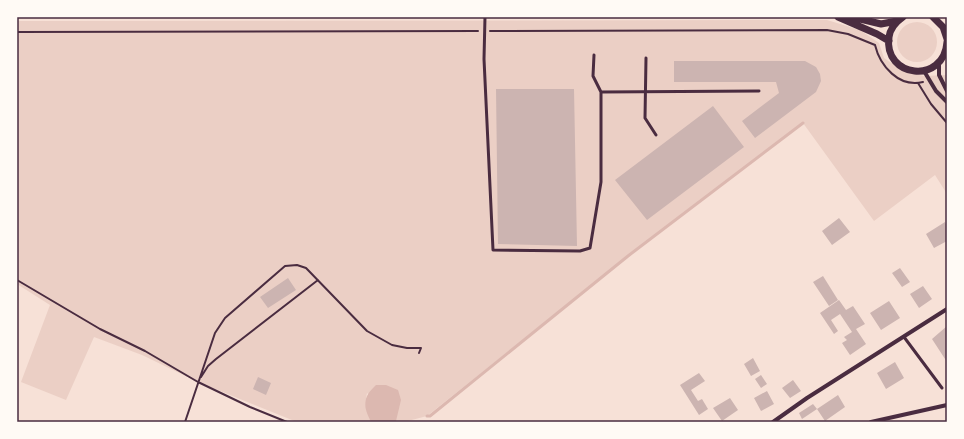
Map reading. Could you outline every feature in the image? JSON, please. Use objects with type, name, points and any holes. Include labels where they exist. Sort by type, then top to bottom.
[{"type":"street","points":[[838,17],[877,34],[888,41]]},
{"type":"street","points":[[852,17],[881,24],[900,19]]},
{"type":"street","points":[[933,17],[945,27],[947,48],[939,63],[939,76],[947,91]]},
{"type":"street","points":[[900,19],[890,34],[888,41],[892,57],[901,66],[908,70],[924,71],[939,63]]},
{"type":"street","points":[[924,71],[936,91],[947,102]]},
{"type":"street","points":[[773,422],[807,398],[947,309]]},
{"type":"street","points":[[871,422],[947,405]]},
{"type":"lane","points":[[485,17],[484,58],[492,250],[580,251],[590,248],[601,182],[601,92],[593,76],[594,55]]},
{"type":"lane","points":[[646,58],[645,118],[656,135]]},
{"type":"lane","points":[[601,92],[759,91]]},
{"type":"lane","points":[[904,336],[942,388]]},
{"type":"path","points":[[17,32],[827,30],[848,34],[875,45]]},
{"type":"path","points":[[918,83],[931,104],[947,122]]},
{"type":"path","points":[[185,422],[214,333],[225,318],[285,266],[297,265],[306,268],[367,332],[392,344],[407,348],[421,348],[419,353]]},
{"type":"path","points":[[17,280],[100,329],[145,351],[198,382],[250,407],[286,422]]},
{"type":"path","points":[[198,382],[208,366],[318,280]]},
{"type":"shaded area","points":[[827,20],[860,30],[879,43],[884,58],[905,72],[924,76],[947,75],[947,194],[935,175],[874,221],[803,123],[628,256],[427,416],[404,422],[394,422],[396,421],[367,393],[365,404],[371,422],[297,422],[198,382],[142,355],[94,337],[66,400],[21,382],[50,305],[17,284],[17,21]]},
{"type":"shaded area","points":[[921,22],[928,25],[934,31],[937,42],[936,50],[928,59],[921,62],[913,62],[906,59],[898,50],[897,38],[900,31],[909,23]]},
{"type":"shaded area","points":[[376,385],[386,385],[398,390],[401,400],[396,421],[371,422],[366,411],[365,402],[368,394]]},
{"type":"building","points":[[674,61],[805,61],[816,67],[820,74],[821,81],[816,92],[755,138],[742,121],[779,93],[776,82],[674,82]]},
{"type":"building","points":[[496,89],[574,89],[577,246],[498,244]]},
{"type":"building","points":[[713,106],[744,147],[647,220],[615,180]]},
{"type":"building","points":[[839,218],[850,232],[832,245],[822,231]]},
{"type":"building","points":[[945,222],[947,226],[947,241],[934,248],[926,234]]},
{"type":"building","points":[[900,268],[910,282],[902,287],[892,273]]},
{"type":"building","points":[[823,276],[838,300],[829,306],[813,282]]},
{"type":"building","points":[[288,278],[296,290],[268,308],[260,297]]},
{"type":"building","points":[[923,286],[932,299],[919,308],[910,294]]},
{"type":"building","points":[[839,300],[846,310],[853,306],[865,324],[856,329],[866,344],[850,355],[842,343],[847,340],[844,337],[852,332],[840,314],[831,320],[838,331],[834,334],[820,313]]},
{"type":"building","points":[[889,301],[900,318],[881,330],[870,313]]},
{"type":"building","points":[[947,326],[947,362],[932,339]]},
{"type":"building","points":[[753,358],[760,371],[751,376],[744,364]]},
{"type":"building","points":[[895,362],[904,378],[886,389],[877,373]]},
{"type":"building","points":[[699,373],[705,381],[691,390],[698,401],[702,399],[708,409],[699,415],[680,385]]},
{"type":"building","points":[[761,375],[767,384],[761,388],[755,379]]},
{"type":"building","points":[[258,377],[271,383],[266,395],[253,389]]},
{"type":"building","points":[[793,380],[801,391],[790,398],[782,388]]},
{"type":"building","points":[[767,391],[774,404],[761,411],[754,398]]},
{"type":"building","points":[[838,395],[845,407],[825,421],[817,409]]},
{"type":"building","points":[[730,398],[738,410],[722,421],[713,408]]},
{"type":"building","points":[[813,404],[817,409],[802,419],[799,413]]},
{"type":"waterway","points":[[427,416],[430,416],[628,256],[803,123]]}]
